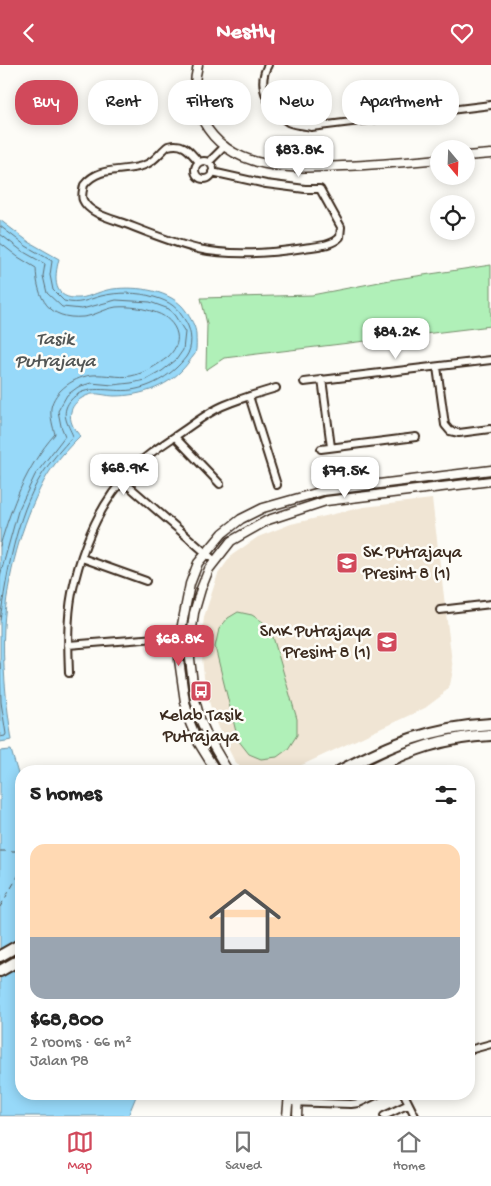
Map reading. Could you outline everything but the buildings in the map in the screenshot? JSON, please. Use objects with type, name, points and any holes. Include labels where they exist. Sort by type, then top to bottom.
[{"type":"main road","points":[[352,765],[388,747],[414,737],[446,729],[491,725]]},
{"type":"main road","points":[[381,765],[417,748],[476,735],[491,735]]},
{"type":"main road","points":[[0,956],[15,947]]},
{"type":"main road","points":[[0,971],[15,962]]},
{"type":"street","points":[[198,65],[195,94],[201,116],[211,134],[238,155],[272,166],[298,168],[430,160]]},
{"type":"street","points":[[268,65],[264,72],[264,92],[274,111],[289,123],[311,127],[491,105]]},
{"type":"street","points":[[199,162],[188,148],[182,145],[168,146],[145,165],[112,170],[96,175],[84,185],[82,198],[86,205],[102,214],[157,236],[199,249],[276,252],[328,244],[340,237],[341,227],[320,189],[266,184],[212,172]]},
{"type":"street","points":[[209,163],[225,146]]},
{"type":"street","points":[[475,156],[491,154]]},
{"type":"street","points":[[206,161],[209,163],[212,172],[208,177],[202,178],[196,174],[195,167],[199,162],[206,161]]},
{"type":"street","points":[[304,381],[491,361]]},
{"type":"street","points":[[437,367],[445,425],[450,431],[459,433],[490,429]]},
{"type":"street","points":[[322,379],[331,447]]},
{"type":"street","points":[[69,673],[68,628],[72,593],[82,557],[94,526],[109,498],[129,473],[150,454],[175,437],[223,406],[276,388]]},
{"type":"street","points":[[249,396],[277,485]]},
{"type":"street","points":[[175,437],[220,484]]},
{"type":"street","points":[[321,449],[416,437]]},
{"type":"street","points":[[212,765],[198,742],[190,723],[179,660],[180,635],[190,584],[198,563],[223,533],[241,519],[263,509],[315,493],[379,483],[491,470]]},
{"type":"street","points":[[123,481],[216,561]]},
{"type":"street","points":[[224,765],[200,719],[195,700],[190,659],[194,613],[206,575],[231,541],[268,521],[326,501],[491,481]]},
{"type":"street","points":[[82,557],[146,581]]},
{"type":"street","points":[[440,609],[491,605]]},
{"type":"street","points":[[68,645],[156,638]]},
{"type":"street","points":[[475,1048],[491,1043]]},
{"type":"street","points":[[287,1116],[288,1100]]},
{"type":"street","points":[[292,1100],[297,1103],[350,1104],[365,1100]]},
{"type":"street","points":[[297,1100],[297,1116]]},
{"type":"street","points":[[407,1100],[415,1116]]},
{"type":"street","points":[[384,1116],[409,1104]]},
{"type":"shaded area","points":[[432,499],[453,670],[450,685],[441,696],[425,708],[302,765],[239,765],[223,738],[210,705],[204,677],[201,647],[204,617],[218,574],[232,555],[258,537],[291,524],[364,507]]},
{"type":"green space","points":[[491,265],[491,326],[224,358],[206,370],[207,324],[201,298],[312,295],[390,280]]},
{"type":"green space","points":[[238,612],[252,615],[263,622],[273,637],[297,719],[297,735],[288,749],[277,757],[261,759],[249,754],[238,740],[215,647],[219,629],[228,618]]},
{"type":"water","name":"Tasik Putrajaya","points":[[0,220],[29,242],[59,259],[56,280],[60,292],[64,295],[71,298],[80,298],[109,290],[132,288],[153,291],[172,298],[186,311],[195,328],[196,350],[195,354],[181,371],[164,384],[155,388],[125,396],[92,394],[74,404],[71,419],[74,429],[80,436],[65,451],[44,481],[28,515],[16,551],[8,589],[4,626],[5,683],[12,740],[0,742]]},
{"type":"water","points":[[11,750],[15,765],[15,1100],[135,1100],[128,1116],[0,1116],[0,751]]},
{"type":"pier","points":[[15,940],[15,966],[0,975],[0,949]]},
{"type":"ferry route","points":[[0,851],[15,851]]},
{"type":"ferry route","points":[[0,907],[15,881]]},
{"type":"place","name":"SK Putrajaya Presint 8 (1)","points":[[347,563]]},
{"type":"place","name":"SMK Putrajaya Presint 8 (1)","points":[[387,642]]},
{"type":"place","name":"Kelab Tasik Putrajaya","points":[[201,691]]}]
